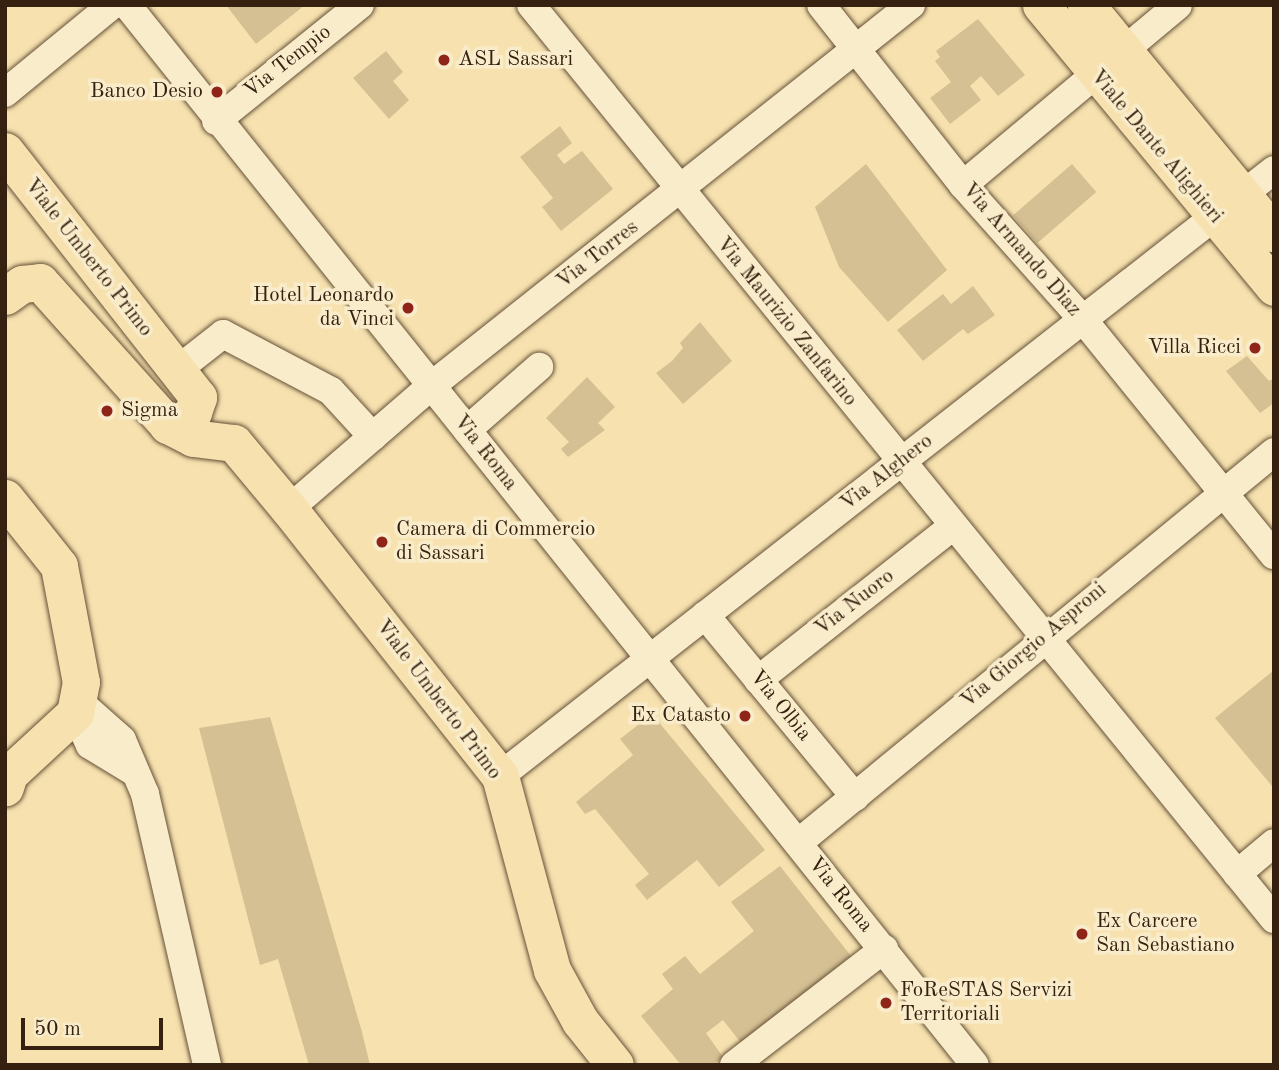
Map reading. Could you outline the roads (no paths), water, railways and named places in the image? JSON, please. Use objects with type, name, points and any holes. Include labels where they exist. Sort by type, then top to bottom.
[{"type":"main road","name":"Viale Dante Alighieri","points":[[1041,5],[1093,73],[1228,206],[1274,233]]},
{"type":"main road","name":"Viale Dante Alighieri","points":[[1086,5],[1228,206],[1274,287]]},
{"type":"main road","name":"Viale Umberto Primo","points":[[5,151],[187,384]]},
{"type":"main road","points":[[5,296],[22,284],[40,282],[167,425],[183,421],[193,412],[187,384]]},
{"type":"main road","name":"Viale Umberto Primo","points":[[167,425],[193,438],[234,443],[500,776],[552,970],[580,1021],[615,1065]]},
{"type":"main road","points":[[5,498],[59,566],[81,681],[68,716],[9,774],[5,787]]},
{"type":"street","points":[[5,93],[112,5]]},
{"type":"street","name":"Via Roma","points":[[127,5],[216,121],[975,1065]]},
{"type":"street","name":"Via Tempio","points":[[216,121],[360,5]]},
{"type":"street","name":"Via Maurizio Zanfarino","points":[[531,5],[952,527],[1274,919]]},
{"type":"street","name":"Via Armando Diaz","points":[[821,5],[963,185],[1084,322],[1274,555]]},
{"type":"street","name":"Via Torres","points":[[289,509],[431,386],[911,5]]},
{"type":"street","points":[[963,185],[1093,73],[1178,5]]},
{"type":"street","name":"Via Alghero","points":[[500,776],[1084,322],[1274,170]]},
{"type":"street","points":[[187,384],[223,334],[331,390],[373,438]]},
{"type":"street","points":[[467,430],[539,367]]},
{"type":"street","name":"Via Giorgio Asproni","points":[[798,843],[1044,636],[1274,452]]},
{"type":"street","name":"Via Nuoro","points":[[758,680],[952,527]]},
{"type":"street","name":"Via Olbia","points":[[705,615],[855,797]]},
{"type":"street","points":[[5,754],[68,716],[122,740],[145,794],[207,1065]]},
{"type":"street","points":[[1237,874],[1274,843]]},
{"type":"street","points":[[734,1065],[884,949]]},
{"type":"place","name":"ASL Sassari","points":[[444,60]]},
{"type":"place","name":"Banco Desio","points":[[217,92]]},
{"type":"place","name":"Hotel Leonardo da Vinci","points":[[408,308]]},
{"type":"place","name":"Villa Ricci","points":[[1255,348]]},
{"type":"place","name":"Sigma","points":[[107,411]]},
{"type":"place","name":"Camera di Commercio di Sassari","points":[[382,542]]},
{"type":"place","name":"Ex Catasto","points":[[745,716]]},
{"type":"place","name":"Ex Carcere San Sebastiano","points":[[1082,934]]},
{"type":"place","name":"FoReSTAS Servizi Territoriali","points":[[886,1003]]}]
